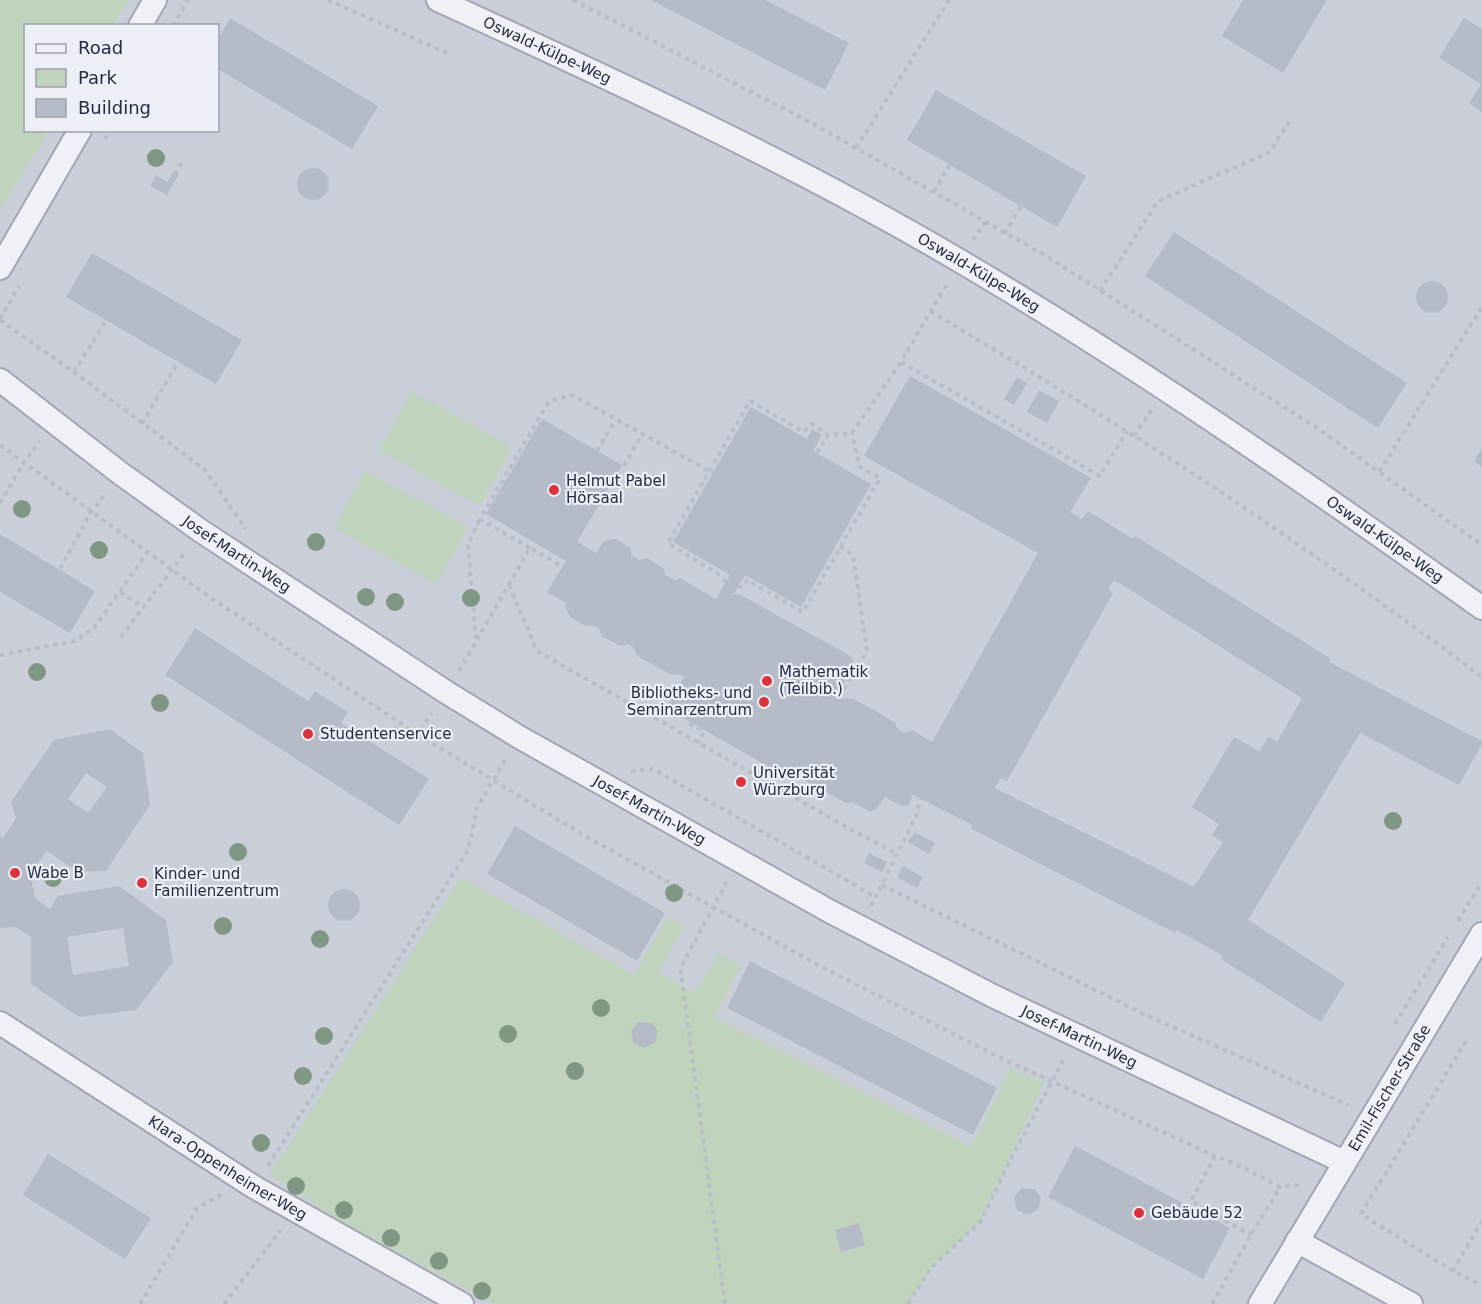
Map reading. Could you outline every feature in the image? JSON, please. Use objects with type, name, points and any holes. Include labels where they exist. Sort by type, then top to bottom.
[{"type":"street","points":[[141,24],[155,0]]},
{"type":"street","name":"Oswald-Külpe-Weg","points":[[438,0],[676,110],[841,195],[960,261],[1172,394],[1329,499],[1482,608]]},
{"type":"street","points":[[0,268],[79,132]]},
{"type":"street","name":"Josef-Martin-Weg","points":[[0,380],[120,473],[201,531],[446,692],[519,737],[739,860],[993,996],[1344,1162]]},
{"type":"street","name":"Emil-Fischer-Straße","points":[[1260,1304],[1482,934]]},
{"type":"street","name":"Klara-Oppenheimer-Weg","points":[[0,1023],[250,1184],[462,1304]]},
{"type":"street","points":[[1297,1241],[1411,1304]]},
{"type":"path","points":[[174,24],[188,0]]},
{"type":"path","points":[[328,0],[448,54]]},
{"type":"path","points":[[573,0],[760,95],[1043,254],[1317,428],[1482,545]]},
{"type":"path","points":[[856,148],[950,0]]},
{"type":"path","points":[[1100,291],[1158,201],[1270,152],[1292,117]]},
{"type":"path","points":[[170,182],[184,159]]},
{"type":"path","points":[[934,192],[950,165]]},
{"type":"path","points":[[1005,234],[1021,206]]},
{"type":"path","points":[[738,586],[743,587],[747,580],[803,612],[880,478],[859,466],[852,433],[901,362],[984,222]]},
{"type":"path","points":[[1379,472],[1482,307]]},
{"type":"path","points":[[930,311],[1134,436],[1262,520],[1482,677]]},
{"type":"path","points":[[0,320],[204,469],[249,534]]},
{"type":"path","points":[[74,372],[106,320]]},
{"type":"path","points":[[142,424],[178,362]]},
{"type":"path","points":[[901,362],[1100,476],[1126,431]]},
{"type":"path","points":[[476,639],[468,545],[480,519],[549,401],[572,395],[711,473]]},
{"type":"path","points":[[726,582],[717,573],[668,543],[711,473],[750,401],[804,432],[812,424],[828,435],[852,433]]},
{"type":"path","points":[[1134,436],[1157,401]]},
{"type":"path","points":[[597,451],[615,420]]},
{"type":"path","points":[[0,504],[24,462],[54,422]]},
{"type":"path","points":[[624,466],[642,434]]},
{"type":"path","points":[[817,453],[828,435]]},
{"type":"path","points":[[0,445],[211,598],[417,734],[587,837],[855,984],[1003,1059],[1240,1166],[1280,1187],[1212,1304]]},
{"type":"path","points":[[60,569],[91,512],[120,473]]},
{"type":"path","points":[[480,519],[562,567]]},
{"type":"path","points":[[121,637],[201,531]]},
{"type":"path","points":[[839,697],[867,651],[853,555],[840,547]]},
{"type":"path","points":[[417,734],[446,692],[530,548]]},
{"type":"path","points":[[0,655],[75,641],[94,628],[147,553]]},
{"type":"path","points":[[508,584],[537,651],[898,854]]},
{"type":"path","points":[[120,592],[143,608]]},
{"type":"path","points":[[692,723],[691,725],[704,732],[698,743]]},
{"type":"path","points":[[140,1304],[197,1208],[250,1184],[468,850],[477,808],[519,737]]},
{"type":"path","points":[[625,772],[653,769],[876,897]]},
{"type":"path","points":[[772,784],[779,772]]},
{"type":"path","points":[[860,926],[917,814],[920,798]]},
{"type":"path","points":[[725,1304],[681,972],[683,963],[739,860]]},
{"type":"path","points":[[1395,1024],[1482,882]]},
{"type":"path","points":[[882,885],[1144,1014],[1348,1105]]},
{"type":"path","points":[[908,1304],[930,1269],[981,1221],[1075,1035]]},
{"type":"path","points":[[1466,1041],[1361,1214],[1453,1271],[1482,1285]]},
{"type":"path","points":[[1215,1156],[1191,1201],[1251,1235]]},
{"type":"path","points":[[224,1304],[296,1210]]},
{"type":"path","points":[[1453,1271],[1482,1221]]},
{"type":"shaded area","name":"Universität Würzburg","points":[[129,0],[1482,0],[1482,1304],[0,1304],[0,209],[48,132],[219,132],[219,24],[114,24]]},
{"type":"green space","points":[[0,0],[129,0],[114,24],[24,24],[24,132],[48,132],[0,209]]},
{"type":"green space","points":[[411,391],[512,447],[480,506],[379,450]]},
{"type":"green space","points":[[365,471],[468,527],[436,584],[334,528]]},
{"type":"green space","points":[[461,877],[634,975],[667,917],[685,925],[658,972],[695,993],[719,953],[741,965],[714,1017],[971,1147],[1010,1068],[1044,1083],[981,1221],[930,1269],[908,1304],[494,1304],[342,1222],[270,1175]]},
{"type":"building","points":[[651,0],[765,0],[849,43],[825,90]]},
{"type":"building","points":[[1243,0],[1327,0],[1283,73],[1222,36]]},
{"type":"building","points":[[230,18],[378,106],[352,149],[219,70],[219,38]]},
{"type":"building","points":[[1464,18],[1482,29],[1482,112],[1469,104],[1481,84],[1439,58]]},
{"type":"building","points":[[936,90],[1086,176],[1057,227],[907,140]]},
{"type":"building","points":[[313,168],[324,173],[329,184],[324,195],[313,200],[302,195],[297,184],[302,173]]},
{"type":"building","points":[[174,171],[179,174],[167,195],[150,186],[156,175],[167,182]]},
{"type":"building","points":[[1174,232],[1407,383],[1378,428],[1145,276]]},
{"type":"building","points":[[92,253],[242,340],[216,384],[66,297]]},
{"type":"building","points":[[1432,281],[1443,286],[1448,297],[1443,308],[1432,313],[1421,308],[1416,297],[1421,286]]},
{"type":"building","name":"Bibliotheks- und Seminarzentrum","points":[[910,376],[1091,478],[1070,512],[1082,519],[1088,511],[1133,539],[1135,536],[1331,659],[1329,662],[1482,741],[1459,785],[1360,733],[1248,920],[1345,983],[1321,1022],[1221,959],[1222,955],[1177,930],[1175,933],[970,828],[973,825],[913,795],[908,806],[901,806],[885,797],[876,809],[870,812],[852,802],[846,803],[793,774],[785,776],[671,711],[669,704],[684,677],[678,674],[672,675],[637,656],[633,647],[627,644],[621,646],[601,636],[600,629],[592,625],[585,626],[570,617],[566,603],[547,592],[566,561],[486,514],[542,419],[622,465],[577,542],[596,553],[604,541],[616,539],[631,548],[631,555],[640,560],[647,558],[664,569],[665,575],[675,580],[680,578],[716,599],[730,575],[673,542],[751,407],[807,439],[812,429],[822,435],[813,451],[871,484],[801,607],[745,575],[733,595],[739,594],[852,657],[854,665],[837,695],[843,699],[852,698],[895,722],[897,728],[904,733],[912,730],[932,742],[1038,553],[864,456]],"holes":[[[1114,580],[1302,698],[1277,742],[1269,736],[1259,751],[1234,737],[1192,807],[1219,824],[1212,835],[1223,842],[1194,887],[995,788],[1001,778],[1007,781],[1113,593],[1108,589]]]},
{"type":"building","points":[[1017,377],[1027,383],[1014,405],[1004,399]]},
{"type":"building","points":[[1039,390],[1059,401],[1047,423],[1027,412]]},
{"type":"building","points":[[1482,448],[1482,467],[1474,462]]},
{"type":"building","points":[[0,534],[95,591],[70,633],[0,592]]},
{"type":"building","name":"Studentenservice","points":[[195,628],[308,701],[315,691],[348,712],[341,723],[429,779],[399,825],[165,675]]},
{"type":"building","name":"Wabe B","points":[[110,729],[143,753],[150,805],[106,871],[78,872],[47,851],[30,873],[35,898],[50,909],[58,896],[119,886],[166,920],[173,962],[136,1010],[79,1017],[31,984],[31,937],[16,927],[0,928],[0,836],[3,838],[16,818],[11,802],[54,740]],"holes":[[[86,773],[107,787],[88,813],[68,799]],[[123,928],[129,966],[73,975],[67,937]]]},
{"type":"building","points":[[515,826],[665,913],[637,961],[487,874]]},
{"type":"building","points":[[914,832],[935,843],[929,854],[908,842]]},
{"type":"building","points":[[869,853],[887,862],[882,872],[864,863]]},
{"type":"building","points":[[903,866],[923,877],[917,888],[897,877]]},
{"type":"building","points":[[344,889],[355,894],[360,905],[355,916],[344,921],[333,916],[328,905],[333,894]]},
{"type":"building","points":[[750,961],[997,1088],[973,1135],[727,1008]]},
{"type":"building","points":[[638,1022],[652,1023],[658,1031],[655,1043],[644,1048],[634,1043],[631,1031]]},
{"type":"building","name":"Gebäude 52","points":[[1075,1146],[1230,1228],[1203,1279],[1048,1197]]},
{"type":"building","points":[[48,1154],[151,1218],[125,1259],[23,1195]]},
{"type":"building","points":[[1021,1188],[1035,1189],[1041,1198],[1038,1210],[1027,1215],[1017,1210],[1014,1198]]},
{"type":"building","points":[[859,1223],[865,1245],[841,1252],[835,1230]]},
{"type":"place","name":"Helmut Pabel Hörsaal","points":[[554,490]]},
{"type":"place","name":"Mathematik (Teilbib.)","points":[[767,681]]},
{"type":"place","name":"Bibliotheks- und Seminarzentrum","points":[[764,702]]},
{"type":"place","name":"Studentenservice","points":[[308,734]]},
{"type":"place","name":"Universität Würzburg","points":[[741,782]]},
{"type":"place","name":"Wabe B","points":[[15,873]]},
{"type":"place","name":"Kinder- und Familienzentrum","points":[[142,883]]},
{"type":"place","name":"Gebäude 52","points":[[1139,1213]]}]
